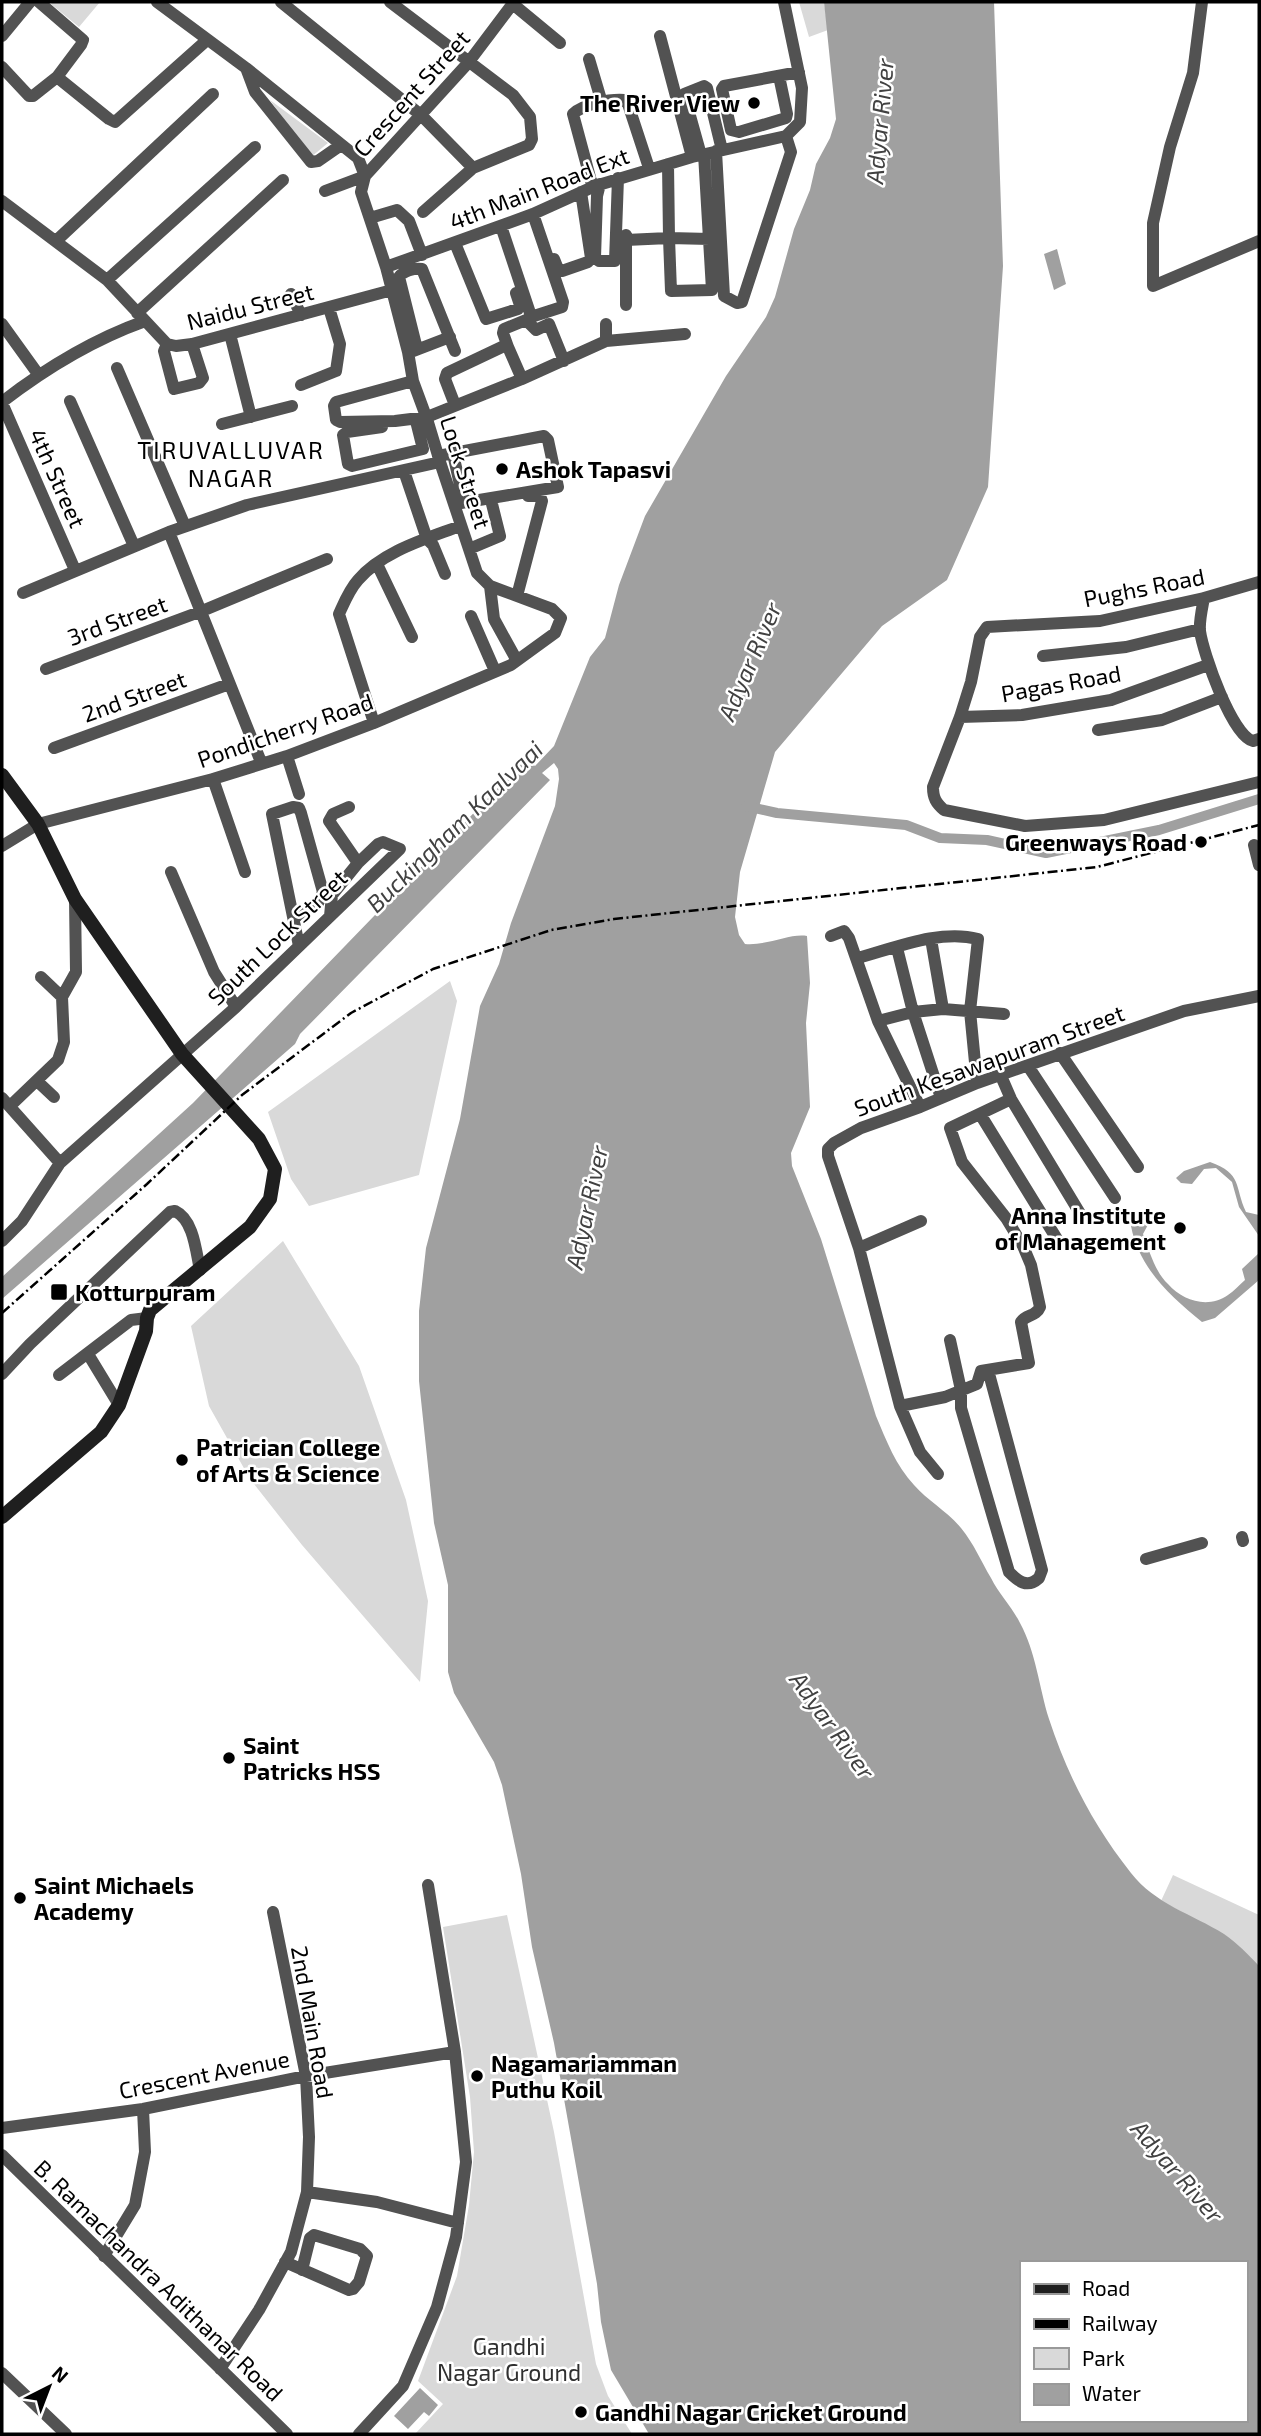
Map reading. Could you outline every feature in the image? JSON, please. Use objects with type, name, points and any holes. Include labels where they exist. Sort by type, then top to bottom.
[{"type":"street","points":[[2,37],[30,2]]},
{"type":"street","points":[[2,67],[29,96],[33,96],[57,77],[81,45],[83,40],[39,2]]},
{"type":"street","points":[[157,2],[246,68],[358,158],[365,176],[325,191]]},
{"type":"street","points":[[281,2],[422,116],[473,168]]},
{"type":"street","points":[[390,2],[513,95],[530,117],[532,139],[529,145],[473,168],[423,212]]},
{"type":"street","points":[[660,37],[707,153],[724,296],[737,303],[742,302],[791,152],[788,135],[800,122],[802,88],[784,2]]},
{"type":"street","points":[[1202,2],[1193,73],[1170,147],[1153,223],[1153,286],[1259,241]]},
{"type":"street","points":[[514,3],[561,43]]},
{"type":"street","name":"Crescent Street","points":[[365,176],[468,63],[514,3]]},
{"type":"street","points":[[57,77],[115,122],[207,40]]},
{"type":"street","points":[[589,59],[602,103]]},
{"type":"street","points":[[246,68],[256,92],[311,162],[318,161],[341,145]]},
{"type":"street","points":[[779,76],[786,118],[738,132],[731,130],[722,89],[724,86],[799,72]]},
{"type":"street","points":[[56,241],[214,94]]},
{"type":"street","points":[[622,177],[615,261],[599,261],[595,258],[598,185],[591,181],[573,114],[577,110],[619,99],[628,104],[649,168]]},
{"type":"street","name":"4th Main Road Ext","points":[[386,267],[649,168],[788,135]]},
{"type":"street","points":[[107,280],[255,147]]},
{"type":"street","points":[[668,164],[671,290],[712,290],[707,153]]},
{"type":"street","name":"Lock Street","points":[[365,176],[361,192],[413,350],[413,382],[423,419],[459,511],[477,573],[490,586]]},
{"type":"street","points":[[622,177],[626,304]]},
{"type":"street","points":[[2,403],[38,374],[141,317],[283,180]]},
{"type":"street","points":[[535,213],[558,269],[562,271],[588,262],[591,258],[580,192]]},
{"type":"street","name":"Naidu Street","points":[[2,201],[107,280],[167,344],[191,344],[392,290]]},
{"type":"street","points":[[370,218],[397,210],[409,221],[422,255]]},
{"type":"street","points":[[497,227],[530,313],[534,316],[562,307],[563,302],[535,213]]},
{"type":"street","points":[[455,243],[485,318],[516,310],[520,306],[497,227]]},
{"type":"street","points":[[626,240],[710,239]]},
{"type":"street","points":[[450,337],[413,350],[399,277],[402,273],[422,270],[450,337],[455,351]]},
{"type":"street","points":[[291,294],[301,315]]},
{"type":"street","points":[[301,385],[331,374],[338,367],[340,344],[329,308]]},
{"type":"street","points":[[522,379],[503,334],[504,329],[526,320],[532,329],[536,330],[549,324],[564,361]]},
{"type":"street","points":[[2,324],[38,374]]},
{"type":"street","points":[[606,324],[606,341]]},
{"type":"street","points":[[230,334],[251,417]]},
{"type":"street","points":[[438,457],[423,449],[352,466],[346,459],[343,435],[347,432],[423,419],[606,341],[685,334]]},
{"type":"street","points":[[167,344],[164,351],[174,390],[198,383],[203,377],[191,344]]},
{"type":"street","points":[[455,405],[445,379],[447,373],[504,346],[508,347]]},
{"type":"street","points":[[117,368],[185,526]]},
{"type":"street","points":[[413,382],[337,401],[334,404],[336,420],[423,419]]},
{"type":"street","points":[[70,401],[134,546]]},
{"type":"street","name":"4th Street","points":[[2,403],[75,570]]},
{"type":"street","points":[[222,424],[292,406]]},
{"type":"street","points":[[423,419],[423,449]]},
{"type":"street","points":[[23,593],[169,532],[247,505],[404,471],[438,457],[544,436],[548,440],[558,487],[459,511],[427,538],[403,548],[358,579],[338,614],[374,723]]},
{"type":"street","points":[[453,454],[459,511]]},
{"type":"street","points":[[404,471],[427,538],[433,545],[445,573]]},
{"type":"street","points":[[459,511],[537,494],[542,501],[517,596],[490,586],[494,619],[516,659]]},
{"type":"street","points":[[469,549],[499,537],[492,504]]},
{"type":"street","points":[[169,532],[261,762]]},
{"type":"street","points":[[202,611],[327,559]]},
{"type":"street","points":[[377,564],[412,637]]},
{"type":"street","name":"Pughs Road","points":[[960,717],[971,682],[980,637],[987,627],[1100,621],[1203,598],[1259,582]]},
{"type":"street","name":"Pondicherry Road","points":[[2,846],[38,824],[213,779],[261,762],[288,758],[511,665],[555,633],[561,618],[552,609],[517,596]]},
{"type":"street","points":[[1203,598],[1200,629],[1208,665],[1245,738],[1253,741],[1259,739]]},
{"type":"street","name":"3rd Street","points":[[46,669],[202,611]]},
{"type":"street","points":[[471,616],[495,671]]},
{"type":"street","points":[[1043,656],[1126,647],[1200,629]]},
{"type":"street","name":"Pagas Road","points":[[960,717],[1022,715],[1111,700],[1208,665]]},
{"type":"street","name":"2nd Street","points":[[54,748],[229,684]]},
{"type":"street","points":[[1098,730],[1162,720],[1222,697]]},
{"type":"street","points":[[960,717],[933,787],[933,796],[938,805],[955,813],[1025,826],[1104,820],[1259,782]]},
{"type":"street","points":[[288,758],[299,794]]},
{"type":"street","points":[[2,775],[38,824],[75,899],[182,1054],[259,1139],[275,1169],[270,1199],[250,1227],[153,1307],[119,1405],[101,1432],[2,1517]]},
{"type":"street","points":[[213,779],[246,872]]},
{"type":"street","points":[[294,918],[318,903],[323,892],[301,813],[299,808],[293,807],[272,814],[299,946]]},
{"type":"street","points":[[330,916],[332,895],[358,863],[329,821],[333,814],[349,807]]},
{"type":"street","name":"South Lock Street","points":[[2,1241],[22,1221],[60,1163],[236,1007],[400,849],[383,842],[358,863]]},
{"type":"street","points":[[1254,845],[1259,865]]},
{"type":"street","points":[[171,872],[214,972],[236,1007]]},
{"type":"street","points":[[60,1163],[6,1102],[37,1080],[58,1060],[64,1042],[62,996],[76,972],[75,899]]},
{"type":"street","points":[[831,936],[840,931],[847,933],[878,1021],[920,1107]]},
{"type":"street","points":[[858,958],[931,939],[959,936],[978,939],[970,1011],[977,1083]]},
{"type":"street","points":[[931,939],[943,1009]]},
{"type":"street","points":[[897,948],[913,1012],[941,1098]]},
{"type":"street","points":[[41,977],[62,996]]},
{"type":"street","name":"South Kesawapuram Street","points":[[938,1474],[920,1452],[900,1406],[859,1248],[828,1149],[861,1128],[977,1083],[1184,1011],[1259,996]]},
{"type":"street","points":[[878,1021],[913,1012],[943,1009],[1004,1014]]},
{"type":"street","points":[[1060,1054],[1138,1167]]},
{"type":"street","points":[[1028,1066],[1115,1198]]},
{"type":"street","points":[[1001,1076],[1011,1099],[1084,1220]]},
{"type":"street","points":[[37,1080],[54,1097]]},
{"type":"street","points":[[900,1406],[945,1397],[977,1384],[979,1374],[988,1370],[1029,1363],[1021,1322],[1040,1307],[1031,1265],[1006,1218],[962,1162],[950,1128],[1011,1099]]},
{"type":"street","points":[[981,1114],[1060,1244]]},
{"type":"street","points":[[2,1374],[30,1344],[170,1212],[175,1211],[185,1219],[200,1270]]},
{"type":"street","points":[[859,1248],[921,1221]]},
{"type":"street","points":[[59,1375],[131,1320],[147,1318]]},
{"type":"street","points":[[950,1340],[961,1390],[961,1408],[1009,1572],[1019,1582],[1028,1584],[1035,1582],[1042,1570],[988,1370]]},
{"type":"street","points":[[88,1354],[119,1405]]},
{"type":"street","points":[[1146,1559],[1202,1543]]},
{"type":"street","points":[[359,2434],[403,2386],[437,2307],[456,2237],[466,2162],[455,2052],[428,1885]]},
{"type":"street","name":"2nd Main Road","points":[[220,2369],[259,2310],[291,2252],[307,2192],[309,2137],[306,2076],[272,1912]]},
{"type":"street","name":"Crescent Avenue","points":[[2,2128],[143,2109],[306,2076],[455,2052]]},
{"type":"street","points":[[104,2256],[135,2205],[145,2152],[143,2109]]},
{"type":"street","name":"B. Ramachandra Adithanar Road","points":[[2,2155],[287,2434]]},
{"type":"street","points":[[307,2192],[377,2202],[458,2223]]},
{"type":"street","points":[[285,2262],[302,2270],[349,2290],[359,2283],[367,2256],[360,2249],[314,2235],[310,2238],[302,2270]]},
{"type":"street","points":[[2,2372],[66,2434]]},
{"type":"green space","points":[[100,2],[79,27],[51,4]]},
{"type":"green space","points":[[799,2],[824,2],[828,30],[809,37]]},
{"type":"green space","points":[[270,100],[328,143],[311,157]]},
{"type":"green space","points":[[450,981],[457,1001],[419,1175],[309,1206],[291,1179],[268,1112]]},
{"type":"green space","points":[[283,1241],[359,1366],[406,1500],[428,1601],[420,1682],[302,1545],[250,1479],[209,1406],[191,1326]]},
{"type":"green space","points":[[1173,1875],[1259,1915],[1259,1966],[1226,1936],[1161,1901]]},
{"type":"green space","name":"Gandhi Nagar Ground","points":[[507,1915],[554,2132],[596,2364],[608,2396],[632,2434],[415,2434],[443,2404],[418,2381],[457,2276],[469,2205],[474,2152],[470,2097],[443,1927]]},
{"type":"water","name":"Adyar River","points":[[824,2],[994,2],[1003,266],[988,487],[947,580],[882,626],[775,752],[740,872],[735,917],[739,935],[745,944],[807,936],[810,983],[806,1023],[810,1107],[791,1153],[792,1166],[821,1239],[876,1416],[892,1452],[914,1485],[950,1516],[966,1534],[994,1584],[1017,1617],[1034,1658],[1049,1719],[1065,1761],[1083,1800],[1118,1855],[1151,1893],[1224,1934],[1259,1966],[1259,2434],[649,2434],[611,2370],[554,2043],[532,1947],[521,1874],[502,1785],[494,1762],[454,1693],[448,1672],[448,1585],[434,1523],[419,1381],[419,1311],[426,1248],[460,1119],[480,1006],[499,964],[511,923],[555,806],[559,779],[554,763],[542,773],[550,780],[300,1034],[295,1044],[2,1299],[2,1277],[193,1103],[527,758],[535,766],[554,746],[590,657],[605,638],[619,585],[645,516],[726,376],[766,317],[775,297],[794,229],[810,190],[816,164],[830,138],[836,119]]},
{"type":"water","points":[[1057,249],[1066,284],[1054,290],[1044,254]]},
{"type":"water","points":[[1210,1162],[1233,1176],[1246,1212],[1259,1215],[1259,1236],[1239,1207],[1232,1182],[1216,1168],[1204,1169],[1192,1184],[1181,1183],[1176,1178],[1184,1171]]},
{"type":"water","points":[[1139,1214],[1148,1215],[1150,1221],[1143,1234],[1156,1267],[1174,1290],[1188,1299],[1212,1302],[1230,1293],[1245,1280],[1242,1269],[1259,1253],[1259,1280],[1215,1318],[1202,1322],[1168,1291],[1141,1255],[1131,1226]]},
{"type":"water","points":[[420,2388],[438,2405],[429,2416],[424,2412],[408,2429],[394,2416]]},
{"type":"waterway","name":"Buckingham Kaalvaai","points":[[746,806],[777,813],[906,825],[940,838],[987,840],[1046,853],[1159,830],[1259,799]]},
{"type":"railway","points":[[2,1313],[242,1095],[351,1013],[433,969],[551,930],[614,919],[1097,867],[1259,825]]},
{"type":"place","name":"The River View","points":[[754,103]]},
{"type":"place","name":"Ashok Tapasvi","points":[[502,469]]},
{"type":"place","name":"Greenways Road","points":[[1201,842]]},
{"type":"place","name":"Anna Institute of Management","points":[[1180,1228]]},
{"type":"place","name":"Kotturpuram","points":[[59,1292]]},
{"type":"place","name":"Patrician College of Arts & Science","points":[[182,1460]]},
{"type":"place","name":"Saint Patricks HSS","points":[[229,1758]]},
{"type":"place","name":"Saint Michaels Academy","points":[[20,1898]]},
{"type":"place","name":"Nagamariamman Puthu Koil","points":[[477,2076]]},
{"type":"place","name":"Gandhi Nagar Cricket Ground","points":[[581,2412]]},
{"type":"district","name":"TIRUVALLUVAR NAGAR","points":[[231,463]]}]
